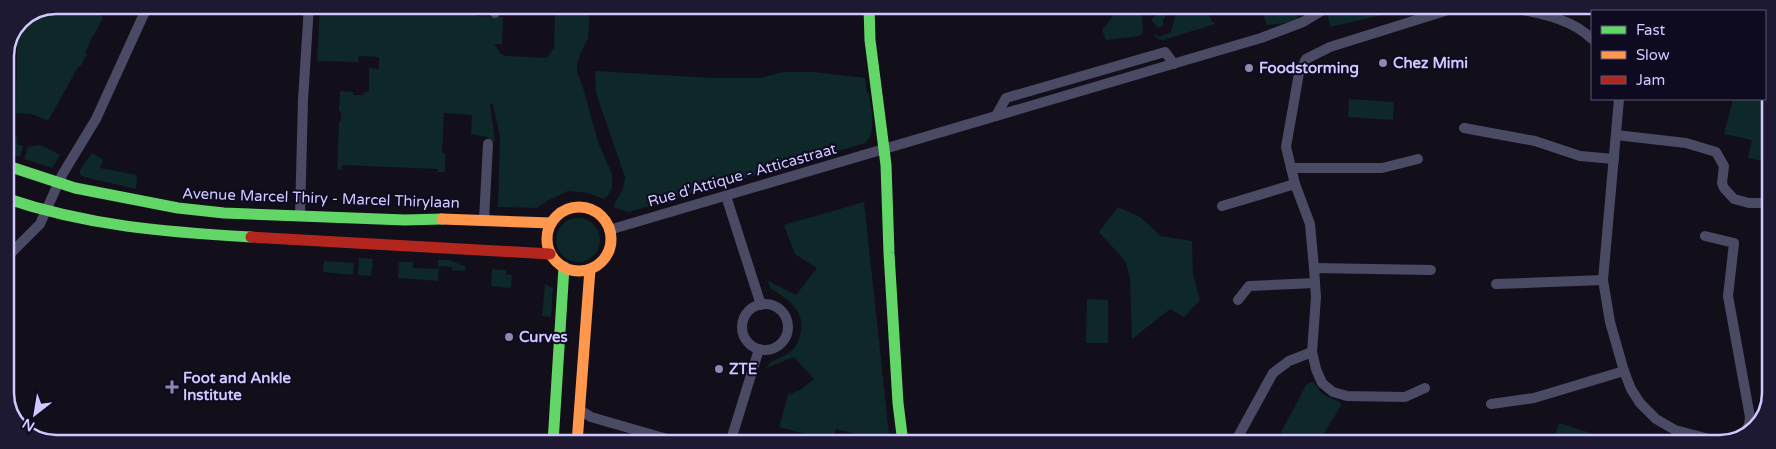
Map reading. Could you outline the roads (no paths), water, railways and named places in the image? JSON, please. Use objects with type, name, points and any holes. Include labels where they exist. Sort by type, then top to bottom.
[{"type":"main road","points":[[869,14],[871,50],[886,165],[889,253],[898,404],[902,435]]},
{"type":"main road","name":"Avenue Marcel Thiry - Marcel Thirylaan","points":[[14,168],[75,188],[160,206],[224,213],[551,223]]},
{"type":"main road","points":[[14,202],[112,226],[213,236],[550,254]]},
{"type":"main road","points":[[573,207],[587,208],[599,215],[609,230],[610,244],[605,256],[596,266],[578,271],[564,267],[550,254],[547,238],[551,223],[560,212],[573,207]]},
{"type":"main road","points":[[554,435],[564,267]]},
{"type":"main road","points":[[578,435],[590,268]]},
{"type":"street","points":[[14,251],[37,229],[59,182],[96,119],[144,14]]},
{"type":"street","points":[[300,215],[308,14]]},
{"type":"street","name":"Rue d'Attique - Atticastraat","points":[[609,230],[1261,38],[1302,22],[1315,14]]},
{"type":"street","points":[[1425,388],[1405,397],[1347,396],[1332,392],[1322,383],[1312,352],[1316,297],[1310,224],[1295,184],[1286,147],[1299,73],[1306,59],[1330,47],[1435,14]]},
{"type":"street","points":[[1538,14],[1560,19],[1577,27],[1591,38]]},
{"type":"street","points":[[996,116],[1006,98],[1165,52],[1174,64]]},
{"type":"street","points":[[1619,100],[1603,280],[1610,322],[1624,371],[1631,389],[1640,403],[1656,419],[1675,430],[1694,435]]},
{"type":"street","points":[[1464,128],[1535,141],[1580,156],[1614,159]]},
{"type":"street","points":[[1616,135],[1686,143],[1716,152],[1724,166],[1722,182],[1724,188],[1734,200],[1762,203]]},
{"type":"street","points":[[484,220],[488,144]]},
{"type":"street","points":[[1291,168],[1382,168],[1418,159]]},
{"type":"street","points":[[1222,206],[1295,184]]},
{"type":"street","points":[[726,196],[761,305]]},
{"type":"street","points":[[1705,236],[1734,243],[1728,296],[1750,417],[1749,424]]},
{"type":"street","points":[[1314,268],[1431,270]]},
{"type":"street","points":[[1496,284],[1603,280]]},
{"type":"street","points":[[1238,300],[1249,286],[1315,283]]},
{"type":"street","points":[[761,305],[772,305],[781,310],[787,319],[786,337],[778,346],[766,350],[759,349],[748,342],[744,336],[743,324],[749,311],[761,305]]},
{"type":"street","points":[[732,435],[759,349]]},
{"type":"street","points":[[1239,435],[1273,373],[1289,360],[1312,352]]},
{"type":"street","points":[[1491,404],[1534,398],[1624,371]]},
{"type":"street","points":[[580,410],[591,417],[653,435]]},
{"type":"place","name":"Chez Mimi","points":[[1383,63]]},
{"type":"place","name":"Foodstorming","points":[[1249,68]]},
{"type":"place","name":"Curves","points":[[509,337]]},
{"type":"place","name":"ZTE","points":[[719,369]]},
{"type":"place","name":"Foot and Ankle Institute","points":[[172,387]]}]
